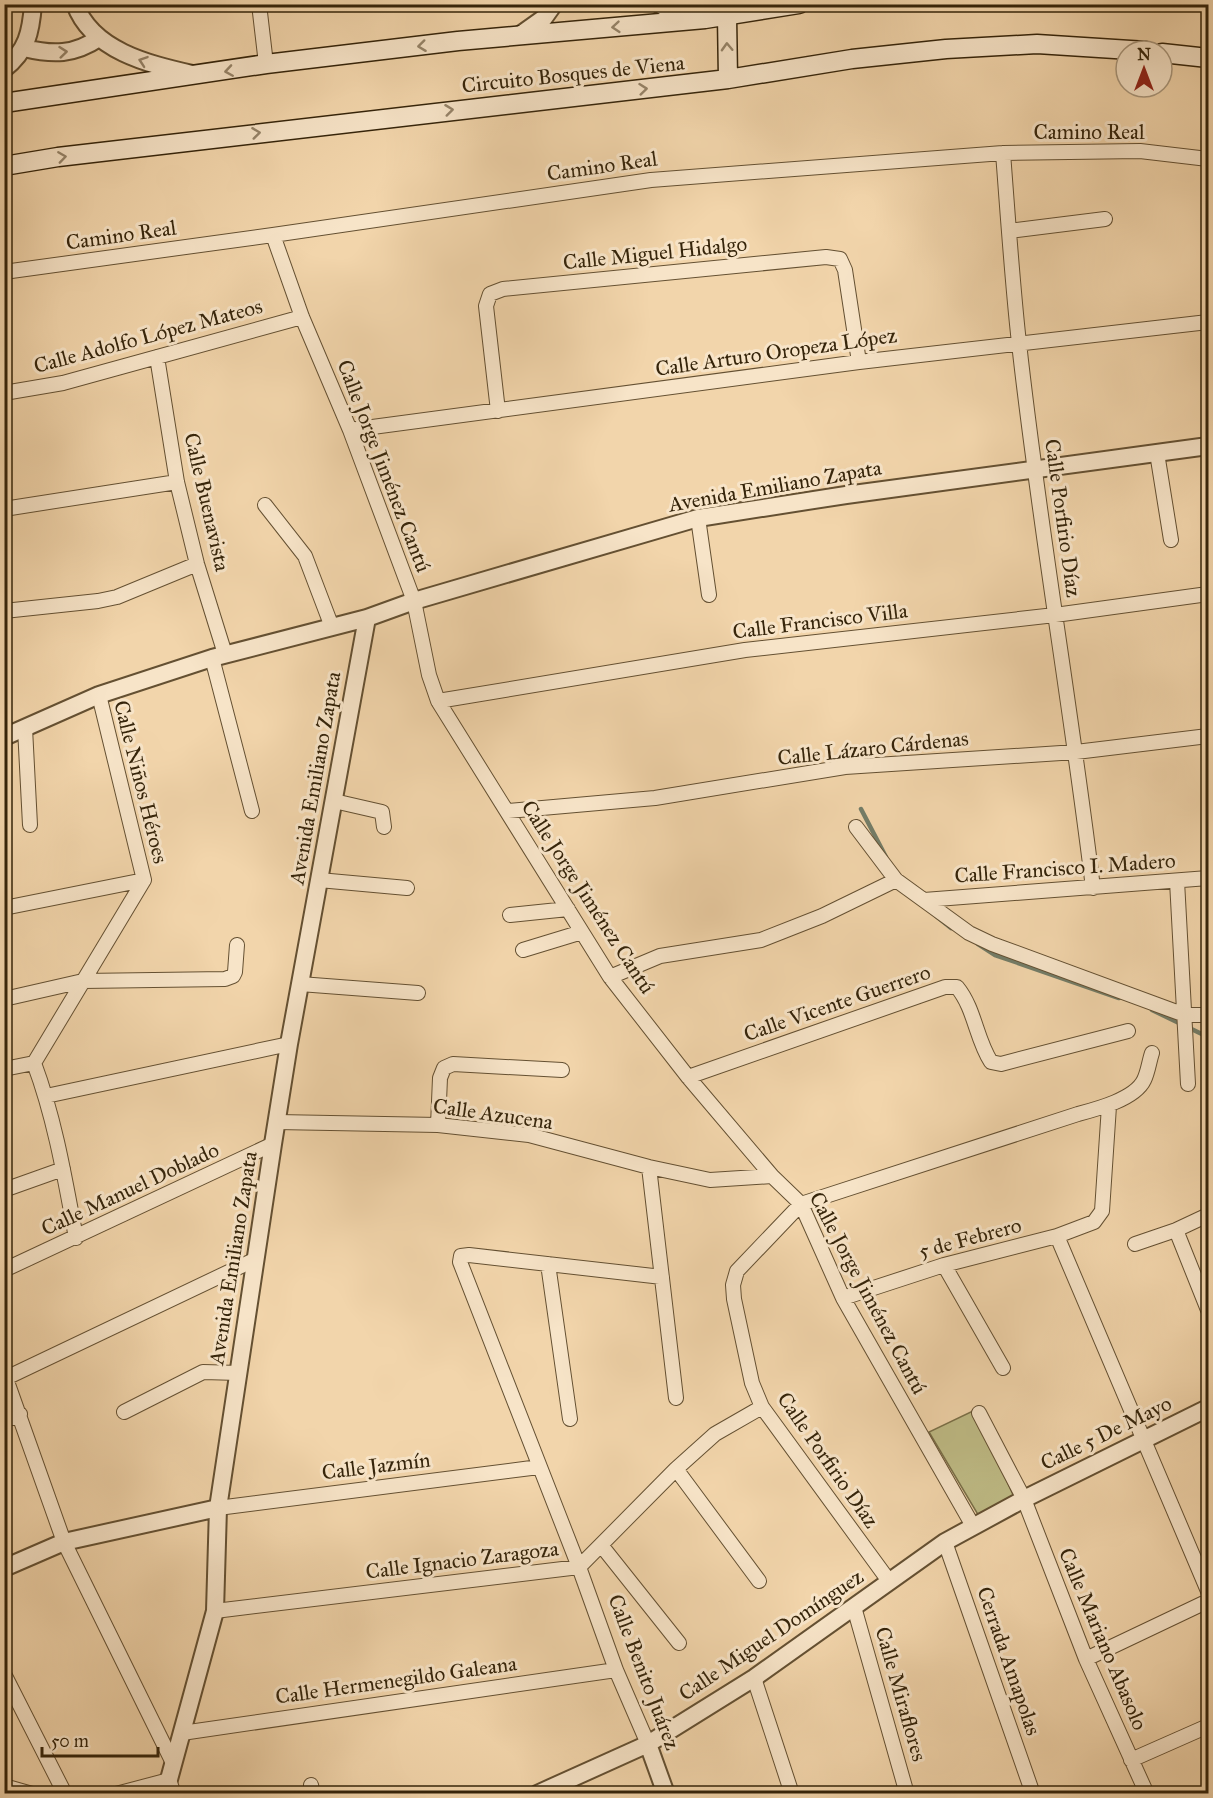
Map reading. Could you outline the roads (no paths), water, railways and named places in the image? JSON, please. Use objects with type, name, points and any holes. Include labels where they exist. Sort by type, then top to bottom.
[{"type":"main road","name":"Circuito Bosques de Viena","points":[[4,103],[266,64],[520,35],[705,19],[799,4]]},
{"type":"main road","points":[[727,16],[728,79]]},
{"type":"main road","name":"Circuito Bosques de Viena","points":[[4,166],[58,157],[728,79],[852,59],[946,49],[1037,44],[1114,49]]},
{"type":"main road","points":[[1174,54],[1209,58]]},
{"type":"street","points":[[4,69],[24,48],[32,23],[33,4]]},
{"type":"street","points":[[75,4],[80,19],[99,38],[125,55],[161,67],[199,75]]},
{"type":"street","points":[[259,4],[266,64]]},
{"type":"street","points":[[520,35],[544,18],[554,4]]},
{"type":"street","points":[[659,4],[667,9],[705,19]]},
{"type":"street","points":[[24,48],[46,53],[67,52],[85,48],[99,38]]},
{"type":"street","name":"Camino Real","points":[[4,272],[651,180],[1003,153],[1140,151],[1209,159]]},
{"type":"street","name":"Calle Porfirio Díaz","points":[[1003,153],[1019,342],[1093,888]]},
{"type":"street","points":[[1009,231],[1105,219]]},
{"type":"street","name":"Calle Jorge Jiménez Cantú","points":[[273,235],[414,601],[429,675],[438,701],[610,977],[688,1077],[772,1176],[801,1204],[843,1298],[973,1526]]},
{"type":"street","name":"Calle Miguel Hidalgo","points":[[498,411],[486,306],[490,294],[503,289],[826,257],[840,260],[846,270],[860,362]]},
{"type":"street","name":"Calle Adolfo López Mateos","points":[[4,393],[63,383],[303,317]]},
{"type":"street","name":"Calle Arturo Oropeza López","points":[[350,430],[1019,342],[1209,322]]},
{"type":"street","name":"Calle Buenavista","points":[[158,357],[177,482],[219,656],[252,811]]},
{"type":"street","name":"Avenida Emiliano Zapata","points":[[169,1789],[173,1763],[215,1611],[218,1508],[273,1144],[289,1044],[367,618],[414,601],[698,518],[1209,446]]},
{"type":"street","points":[[1157,453],[1171,540]]},
{"type":"street","points":[[4,509],[177,482]]},
{"type":"street","points":[[265,505],[305,556],[332,627]]},
{"type":"street","points":[[698,518],[709,595]]},
{"type":"street","points":[[4,611],[117,597],[197,564]]},
{"type":"street","name":"Calle Francisco Villa","points":[[438,701],[745,650],[1055,615],[1209,594]]},
{"type":"street","points":[[4,737],[99,695],[219,656],[367,618]]},
{"type":"street","name":"Calle Niños Héroes","points":[[34,1063],[144,880],[99,695]]},
{"type":"street","points":[[25,728],[30,825]]},
{"type":"street","name":"Calle Lázaro Cárdenas","points":[[508,811],[655,798],[845,767],[1076,752],[1209,736]]},
{"type":"street","points":[[334,801],[382,812],[384,827]]},
{"type":"street","points":[[856,827],[894,882],[924,900],[969,933],[992,944],[1185,1015],[1209,1015]]},
{"type":"street","name":"Calle Francisco I. Madero","points":[[924,900],[1209,878]]},
{"type":"street","points":[[4,908],[144,880]]},
{"type":"street","points":[[319,880],[407,888]]},
{"type":"street","points":[[1177,881],[1188,1084]]},
{"type":"street","points":[[610,977],[660,956],[761,940],[822,916],[894,882]]},
{"type":"street","points":[[510,915],[568,909]]},
{"type":"street","points":[[524,950],[582,932]]},
{"type":"street","points":[[4,999],[83,981],[229,978],[236,968],[237,945]]},
{"type":"street","points":[[300,984],[418,993]]},
{"type":"street","name":"Calle Vicente Guerrero","points":[[688,1077],[945,987],[957,987],[965,997],[985,1053],[991,1062],[1001,1064],[1128,1031]]},
{"type":"street","points":[[46,1096],[289,1044]]},
{"type":"street","points":[[801,1204],[1109,1106],[1140,1086],[1152,1053]]},
{"type":"street","points":[[4,1069],[34,1063],[46,1096],[76,1238]]},
{"type":"street","points":[[438,1125],[440,1078],[444,1068],[453,1064],[562,1070]]},
{"type":"street","name":"5 de Febrero","points":[[843,1298],[944,1265],[1057,1236],[1094,1222],[1102,1211],[1109,1106]]},
{"type":"street","name":"Calle Azucena","points":[[277,1122],[438,1125],[529,1135],[649,1167],[710,1180],[772,1176]]},
{"type":"street","name":"Calle Manuel Doblado","points":[[4,1270],[273,1144]]},
{"type":"street","points":[[649,1167],[676,1398]]},
{"type":"street","points":[[4,1190],[63,1169]]},
{"type":"street","name":"Calle Porfirio Díaz","points":[[801,1204],[737,1270],[733,1285],[734,1299],[752,1383],[762,1407],[889,1581]]},
{"type":"street","points":[[1135,1244],[1176,1230],[1209,1215]]},
{"type":"street","points":[[1176,1230],[1209,1310]]},
{"type":"street","points":[[1057,1236],[1209,1591]]},
{"type":"street","name":"Calle Benito Juárez","points":[[548,1264],[469,1255],[461,1256],[459,1262],[666,1794]]},
{"type":"street","points":[[173,1763],[64,1542],[5,1376],[256,1259]]},
{"type":"street","points":[[570,1419],[548,1264],[662,1277]]},
{"type":"street","points":[[944,1265],[1003,1368]]},
{"type":"street","points":[[124,1412],[203,1372],[239,1373]]},
{"type":"street","name":"Calle Ignacio Zaragoza","points":[[215,1611],[579,1567],[676,1469],[715,1434],[762,1407]]},
{"type":"street","name":"Calle 5 De Mayo","points":[[1023,1499],[1209,1408]]},
{"type":"street","name":"Calle Mariano Abasolo","points":[[979,1413],[1023,1499],[1086,1659],[1147,1794]]},
{"type":"street","points":[[4,1421],[20,1414]]},
{"type":"street","name":"Calle Jazmín","points":[[218,1508],[539,1467]]},
{"type":"street","points":[[676,1469],[759,1581]]},
{"type":"street","name":"Calle Miguel Domínguez","points":[[537,1794],[648,1744],[754,1678],[945,1542],[1023,1499]]},
{"type":"street","points":[[4,1568],[64,1542],[218,1508]]},
{"type":"street","name":"Cerrada Amapolas","points":[[945,1542],[1033,1794]]},
{"type":"street","points":[[601,1545],[679,1644]]},
{"type":"street","points":[[1086,1659],[1209,1600]]},
{"type":"street","name":"Calle Miraflores","points":[[854,1607],[907,1794]]},
{"type":"street","name":"Calle Hermenegildo Galeana","points":[[182,1733],[616,1670]]},
{"type":"street","points":[[4,1674],[64,1794]]},
{"type":"street","points":[[754,1678],[792,1794]]},
{"type":"street","points":[[1131,1760],[1209,1726]]},
{"type":"street","points":[[4,1786],[32,1794]]},
{"type":"street","points":[[116,1794],[169,1789]]},
{"type":"waterway","points":[[861,809],[886,857]]},
{"type":"waterway","points":[[936,916],[951,928]]},
{"type":"waterway","points":[[978,944],[995,955],[1119,998]]},
{"type":"waterway","points":[[1152,1010],[1208,1037]]}]
